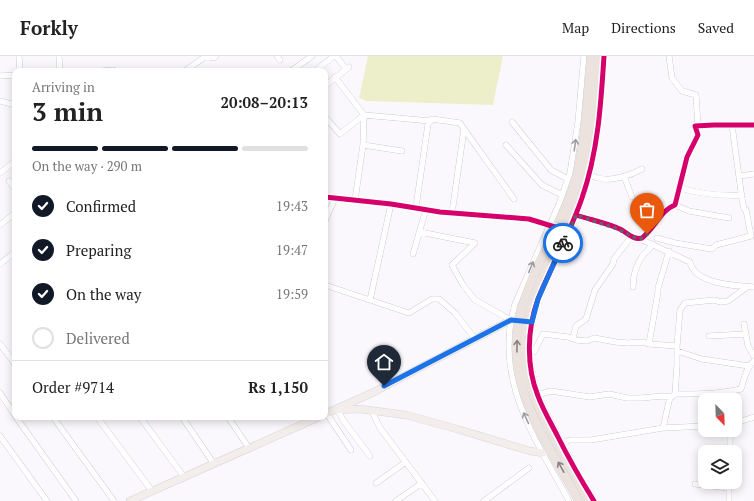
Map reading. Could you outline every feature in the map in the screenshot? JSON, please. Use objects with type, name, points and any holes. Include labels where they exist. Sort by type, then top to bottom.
[{"type":"highway","points":[[579,501],[540,429],[530,407],[518,370],[516,346],[525,296],[564,211],[574,184],[581,154],[591,56]]},
{"type":"highway","points":[[589,501],[535,400],[527,373],[525,348],[527,326],[532,302],[581,189],[588,162],[598,56]]},
{"type":"main road","points":[[328,413],[372,393],[511,320],[532,322]]},
{"type":"main road","points":[[336,410],[360,409],[406,416],[530,451],[543,453],[562,443]]},
{"type":"main road","points":[[130,501],[312,420]]},
{"type":"street","points":[[19,56],[20,68]]},
{"type":"street","points":[[59,56],[60,68]]},
{"type":"street","points":[[189,68],[206,56],[214,58],[216,56]]},
{"type":"street","points":[[295,68],[312,56]]},
{"type":"street","points":[[319,68],[335,56],[347,68],[328,83]]},
{"type":"street","points":[[584,56],[575,141],[568,179],[550,225],[515,304],[508,344],[511,376],[520,406],[543,453],[568,499],[586,488]]},
{"type":"street","points":[[594,501],[537,395],[530,360],[532,322],[538,299],[576,215],[588,175],[597,134],[604,56]]},
{"type":"street","points":[[669,56],[672,78],[682,91],[696,95],[698,126]]},
{"type":"street","points":[[0,76],[12,75]]},
{"type":"street","points":[[335,77],[364,115],[363,145],[355,200]]},
{"type":"street","points":[[0,102],[12,104]]},
{"type":"street","points":[[328,120],[340,134],[364,115],[431,121],[448,120],[460,123],[514,199]]},
{"type":"street","points":[[416,207],[428,124],[431,121]]},
{"type":"street","points":[[512,122],[551,170],[568,179]]},
{"type":"street","points":[[657,238],[675,243],[712,249],[716,245],[751,236],[752,233],[748,216],[746,210],[744,209],[732,125]]},
{"type":"street","points":[[675,205],[687,157],[698,135],[694,126],[754,125]]},
{"type":"street","points":[[452,213],[464,129]]},
{"type":"street","points":[[363,145],[402,151]]},
{"type":"street","points":[[506,146],[542,185],[562,195]]},
{"type":"street","points":[[0,173],[12,163]]},
{"type":"street","points":[[588,175],[599,178],[624,176],[631,175],[642,169]]},
{"type":"street","points":[[739,176],[754,174]]},
{"type":"street","points":[[624,176],[632,197]]},
{"type":"street","points":[[9,181],[12,185]]},
{"type":"street","points":[[680,188],[700,194],[728,196],[742,195]]},
{"type":"street","points":[[328,197],[416,207],[452,213],[516,217],[529,219],[568,231]]},
{"type":"street","points":[[328,214],[335,198]]},
{"type":"street","points":[[370,300],[391,204]]},
{"type":"street","points":[[640,239],[644,237],[671,206],[675,205],[689,211],[729,218]]},
{"type":"street","points":[[414,254],[426,209]]},
{"type":"street","points":[[0,225],[12,215]]},
{"type":"street","points":[[576,215],[618,229],[690,262],[691,268],[703,278],[740,287],[754,287]]},
{"type":"street","points":[[420,232],[475,243],[452,265],[463,285],[475,300],[511,320]]},
{"type":"street","points":[[573,338],[576,326],[586,319],[595,290],[613,264],[614,259],[633,237]]},
{"type":"street","points":[[633,287],[637,264],[653,244]]},
{"type":"street","points":[[649,344],[658,288],[669,252]]},
{"type":"street","points":[[0,264],[12,254]]},
{"type":"street","points":[[328,286],[409,313],[432,298],[439,299],[455,313],[475,340]]},
{"type":"street","points":[[663,428],[672,395],[677,365],[680,310],[685,303],[714,300],[721,302],[728,301],[747,287]]},
{"type":"street","points":[[744,324],[748,346],[754,356]]},
{"type":"street","points":[[534,352],[543,334],[568,336],[587,341],[594,338],[628,343],[643,342],[677,348],[702,359],[749,366]]},
{"type":"street","points":[[709,336],[746,334]]},
{"type":"street","points":[[0,344],[12,360]]},
{"type":"street","points":[[537,395],[551,391],[590,397],[610,394],[627,398],[733,391],[741,389],[749,366],[754,361]]},
{"type":"street","points":[[0,393],[12,410]]},
{"type":"street","points":[[336,410],[370,456]]},
{"type":"street","points":[[372,411],[380,428],[435,501]]},
{"type":"street","points":[[328,417],[351,450]]},
{"type":"street","points":[[742,421],[754,417]]},
{"type":"street","points":[[19,420],[76,501]]},
{"type":"street","points":[[55,420],[114,501]]},
{"type":"street","points":[[99,420],[152,491]]},
{"type":"street","points":[[142,420],[184,477]]},
{"type":"street","points":[[184,420],[214,464]]},
{"type":"street","points":[[230,420],[249,448]]},
{"type":"street","points":[[562,443],[570,440],[591,440],[663,428],[698,426]]},
{"type":"street","points":[[0,436],[47,501]]},
{"type":"street","points":[[376,483],[406,462]]},
{"type":"street","points":[[484,501],[529,468]]},
{"type":"street","points":[[396,501],[422,483]]},
{"type":"street","points":[[729,489],[729,501]]},
{"type":"green space","points":[[368,56],[503,56],[493,105],[367,101],[359,98]]},
{"type":"cycle path","points":[[594,501],[566,453],[540,401],[531,372],[529,348],[534,311],[538,299],[572,224],[582,198],[592,163],[598,128],[604,56]]},
{"type":"cycle path","points":[[576,215],[605,223],[622,230],[629,235],[642,238],[662,215],[670,207],[675,205],[687,157],[698,135],[695,126],[754,125]]},
{"type":"cycle path","points":[[328,197],[391,204],[440,212],[529,219],[568,231]]},
{"type":"way so far","points":[[563,243],[576,215],[618,229],[639,239],[647,234]]},
{"type":"route","points":[[384,386],[462,347],[511,320],[532,322],[534,309],[547,276],[563,243]]}]
